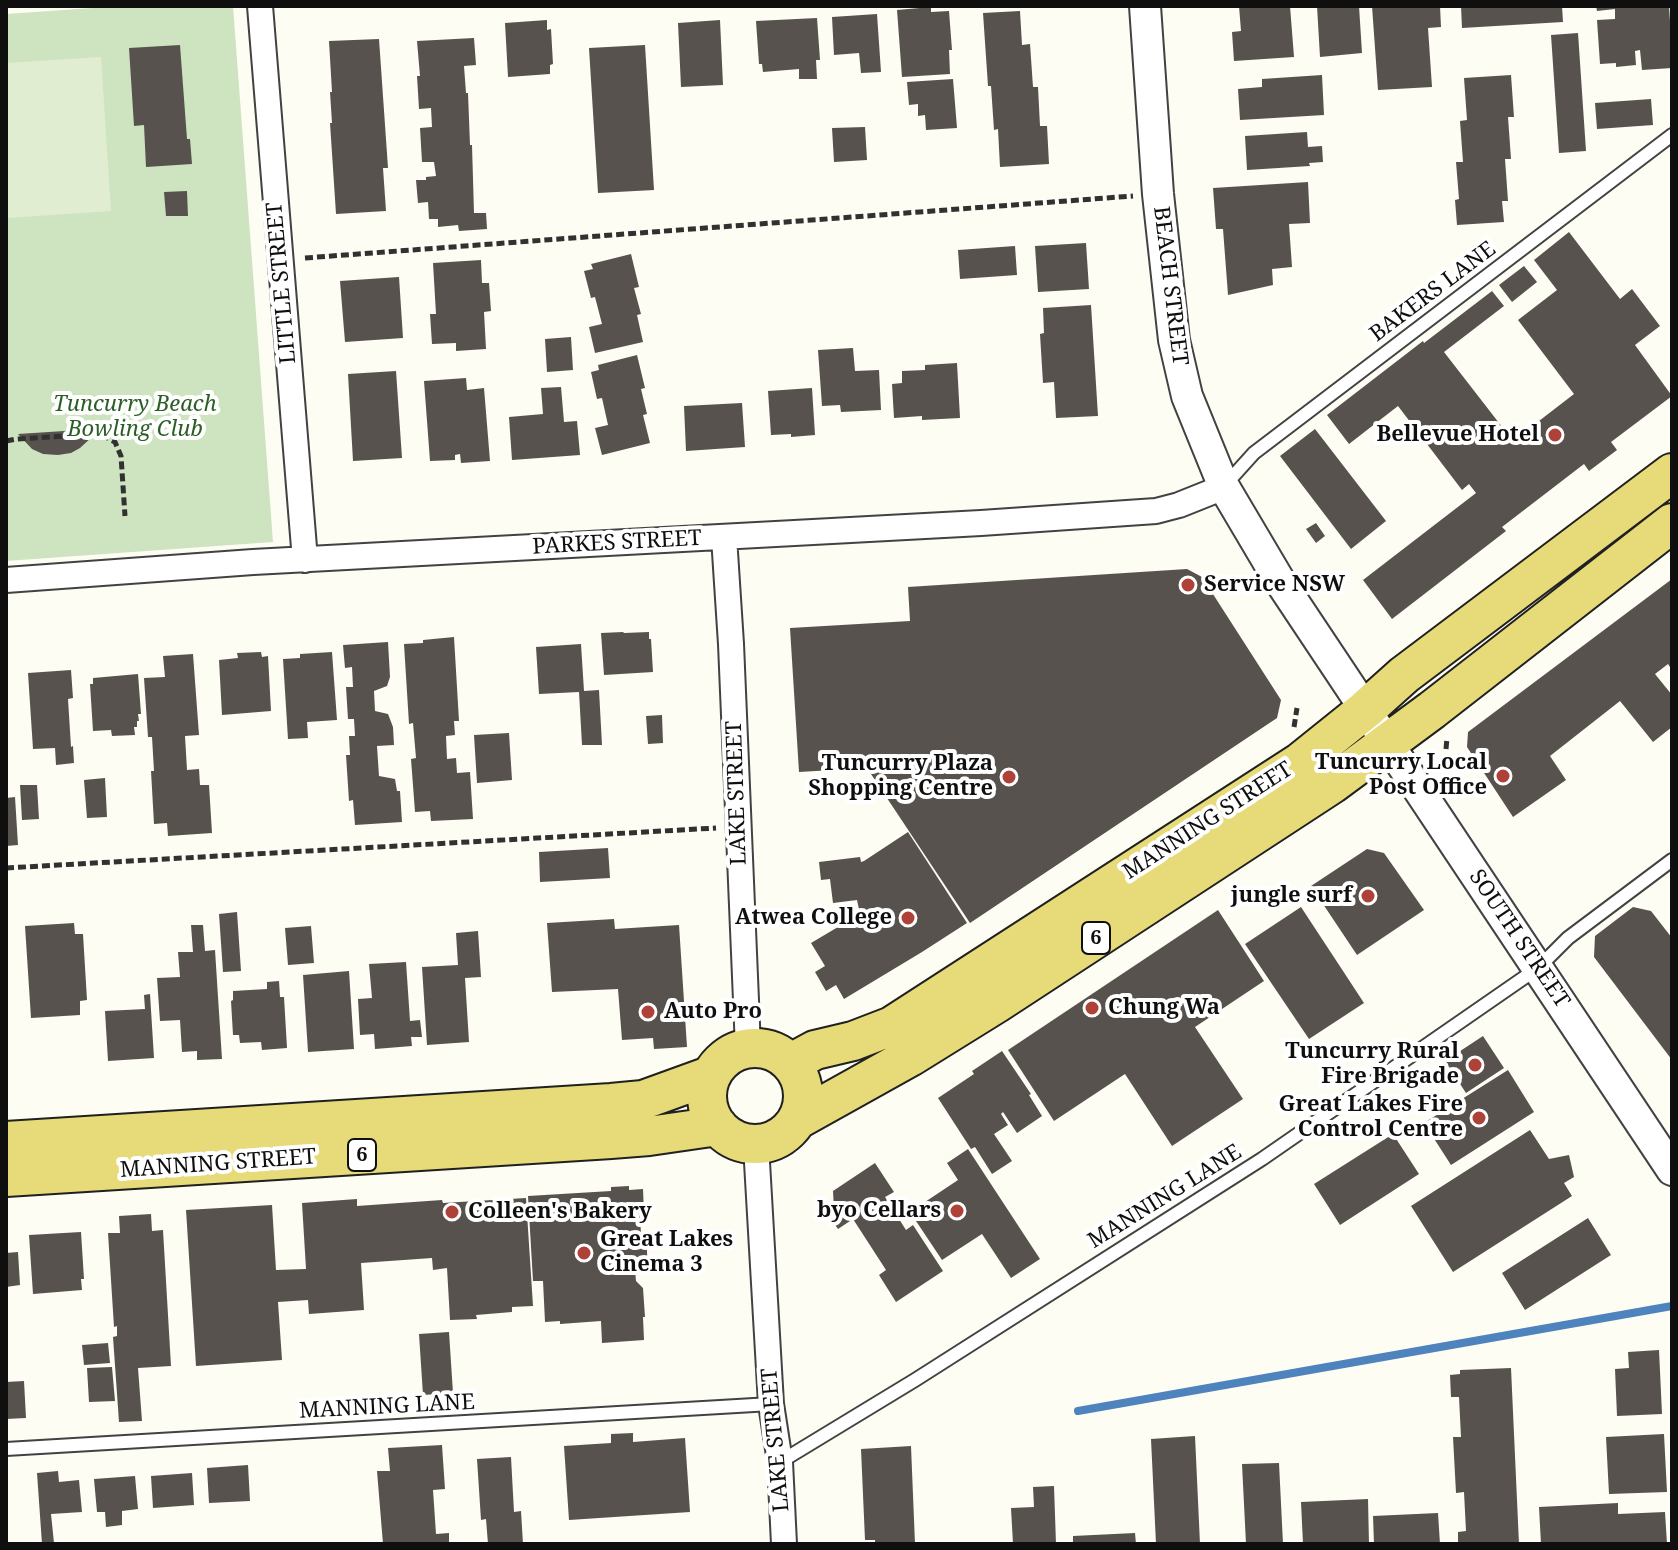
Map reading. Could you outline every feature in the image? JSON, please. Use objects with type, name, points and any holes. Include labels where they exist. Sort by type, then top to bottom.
[{"type":"main road","name":"MANNING STREET","points":[[791,1063],[815,1050],[853,1041],[892,1026],[1299,763],[1404,675],[1672,473]]},
{"type":"main road","name":"MANNING STREET","points":[[797,1120],[910,1057],[997,1003],[1332,784],[1672,523]]},
{"type":"main road","points":[[748,1048],[773,1051],[791,1063],[800,1078],[803,1092],[797,1120]]},
{"type":"main road","name":"6","points":[[712,1075],[727,1057],[748,1048]]},
{"type":"main road","name":"MANNING STREET","points":[[6,1141],[611,1103],[643,1100],[712,1075]]},
{"type":"main road","points":[[712,1075],[707,1102],[711,1115],[725,1134],[756,1145]]},
{"type":"main road","name":"6","points":[[756,1145],[779,1138],[797,1120]]},
{"type":"main road","name":"MANNING STREET","points":[[6,1177],[611,1139],[718,1126]]},
{"type":"street","name":"LITTLE STREET","points":[[260,6],[305,560]]},
{"type":"street","name":"BEACH STREET","points":[[1145,6],[1158,194],[1174,340],[1187,396],[1224,487],[1279,580],[1365,710]]},
{"type":"street","name":"PARKES STREET","points":[[6,580],[253,562],[1156,511],[1224,487]]},
{"type":"street","name":"LAKE STREET","points":[[724,537],[748,1048]]},
{"type":"street","name":"SOUTH STREET","points":[[1365,710],[1672,1170]]},
{"type":"street","name":"LAKE STREET","points":[[756,1145],[771,1404],[780,1462],[784,1544]]},
{"type":"lane","name":"BAKERS LANE","points":[[1224,487],[1254,453],[1672,135]]},
{"type":"lane","name":"MANNING LANE","points":[[780,1462],[1262,1159],[1538,968],[1568,938],[1672,860]]},
{"type":"lane","name":"MANNING LANE","points":[[6,1449],[771,1404]]},
{"type":"path","points":[[280,260],[1158,194]]},
{"type":"path","points":[[6,441],[100,434],[115,442],[121,456],[125,516]]},
{"type":"path","points":[[1293,728],[1297,708]]},
{"type":"path","points":[[6,868],[738,827]]},
{"type":"green space","name":"Tuncurry Beach Bowling Club","points":[[121,6],[233,6],[273,542],[6,561],[6,14]]},
{"type":"green space","points":[[101,57],[111,211],[6,218],[6,63]]},
{"type":"building","points":[[1239,6],[1290,6],[1294,57],[1234,61],[1232,32],[1241,31]]},
{"type":"building","points":[[1317,6],[1359,6],[1362,53],[1320,57]]},
{"type":"building","points":[[1372,6],[1440,6],[1441,27],[1428,28],[1432,87],[1378,90]]},
{"type":"building","points":[[1461,6],[1562,6],[1563,22],[1462,28]]},
{"type":"building","points":[[1596,6],[1669,6],[1672,68],[1642,70],[1640,50],[1635,51],[1636,65],[1616,67],[1616,63],[1600,64],[1597,20],[1615,19],[1615,9],[1597,11]]},
{"type":"building","points":[[931,7],[931,12],[949,11],[950,74],[902,77],[897,10]]},
{"type":"building","points":[[1020,11],[1022,45],[1030,44],[1033,87],[1038,87],[1040,126],[1047,126],[1049,164],[1000,167],[998,129],[994,130],[991,86],[988,86],[983,13]]},
{"type":"building","points":[[877,14],[881,72],[861,73],[859,53],[834,55],[832,17]]},
{"type":"building","points":[[817,18],[820,60],[816,60],[817,79],[799,79],[799,69],[763,72],[762,64],[759,64],[756,21]]},
{"type":"building","points":[[547,20],[547,30],[551,29],[553,64],[550,65],[550,74],[508,77],[505,23]]},
{"type":"building","points":[[720,20],[723,85],[681,87],[678,23]]},
{"type":"building","points":[[1578,33],[1586,151],[1559,153],[1551,35]]},
{"type":"building","points":[[474,38],[476,65],[464,66],[472,145],[474,213],[486,213],[487,229],[459,231],[458,225],[438,227],[438,219],[429,219],[428,202],[418,203],[416,180],[436,176],[434,162],[422,162],[420,128],[432,127],[431,108],[419,109],[417,41]]},
{"type":"building","points":[[379,39],[388,168],[383,168],[386,211],[336,214],[329,41]]},
{"type":"building","points":[[180,45],[187,139],[190,139],[192,164],[146,167],[144,125],[134,126],[129,48]]},
{"type":"building","points":[[645,45],[654,190],[598,193],[589,48]]},
{"type":"building","points":[[1322,75],[1324,115],[1240,120],[1238,89],[1262,87],[1262,79]]},
{"type":"building","points":[[1511,75],[1514,117],[1508,117],[1511,159],[1505,159],[1508,201],[1502,201],[1504,222],[1457,225],[1455,200],[1459,199],[1456,162],[1463,162],[1460,121],[1467,120],[1464,78]]},
{"type":"building","points":[[953,79],[957,128],[926,130],[925,115],[918,116],[918,104],[909,105],[907,82]]},
{"type":"building","points":[[1651,99],[1653,125],[1597,129],[1595,103]]},
{"type":"building","points":[[865,127],[867,160],[834,162],[832,128]]},
{"type":"building","points":[[1307,132],[1308,147],[1322,146],[1323,162],[1309,163],[1310,166],[1247,170],[1245,136]]},
{"type":"building","points":[[1308,182],[1310,223],[1289,224],[1292,267],[1272,269],[1273,285],[1228,295],[1223,229],[1216,229],[1213,188]]},
{"type":"building","points":[[187,191],[188,216],[166,216],[164,192]]},
{"type":"building","points":[[1569,232],[1620,299],[1632,289],[1660,326],[1635,345],[1672,396],[1611,442],[1617,450],[1589,471],[1584,464],[1502,527],[1506,531],[1392,619],[1363,580],[1476,493],[1469,484],[1462,490],[1398,406],[1349,444],[1327,415],[1492,291],[1504,306],[1444,352],[1513,441],[1574,394],[1518,320],[1557,290],[1534,260]]},
{"type":"building","points":[[1086,243],[1089,289],[1038,292],[1035,246]]},
{"type":"building","points":[[1015,246],[1017,275],[960,279],[958,250]]},
{"type":"building","points":[[631,254],[639,287],[634,288],[641,314],[637,315],[643,342],[595,353],[589,327],[602,324],[584,271],[593,269],[591,264]]},
{"type":"building","points":[[481,260],[482,283],[489,283],[491,311],[484,312],[486,349],[456,351],[456,343],[432,344],[430,314],[436,314],[433,263]]},
{"type":"building","points":[[1524,266],[1537,282],[1512,302],[1499,285]]},
{"type":"building","points":[[399,277],[403,338],[345,342],[340,281]]},
{"type":"building","points":[[1091,305],[1098,416],[1056,418],[1054,382],[1043,383],[1040,334],[1044,333],[1043,308]]},
{"type":"building","points":[[571,337],[573,370],[547,372],[545,339]]},
{"type":"building","points":[[853,348],[855,371],[879,370],[881,410],[841,412],[840,405],[822,406],[818,350]]},
{"type":"building","points":[[637,355],[645,388],[641,389],[647,414],[643,415],[650,443],[602,455],[595,428],[608,425],[602,398],[597,399],[591,372],[599,370],[598,365]]},
{"type":"building","points":[[957,363],[960,418],[894,418],[892,384],[902,383],[902,371],[925,370],[925,365]]},
{"type":"building","points":[[396,371],[402,458],[353,461],[348,374]]},
{"type":"building","points":[[466,378],[467,390],[484,388],[490,461],[461,463],[460,454],[455,455],[455,460],[430,461],[424,381]]},
{"type":"building","points":[[561,387],[564,422],[577,421],[580,455],[512,460],[509,417],[543,414],[541,388]]},
{"type":"building","points":[[812,388],[815,435],[771,435],[768,391]]},
{"type":"building","points":[[742,403],[745,447],[686,451],[684,406]]},
{"type":"building","points":[[95,429],[92,437],[80,448],[58,455],[32,449],[18,434]]},
{"type":"building","points":[[1315,429],[1386,521],[1351,549],[1280,456]]},
{"type":"building","points":[[1316,523],[1325,536],[1316,543],[1306,529]]},
{"type":"building","points":[[1187,569],[1202,577],[1281,700],[1277,718],[970,923],[867,768],[799,772],[790,628],[910,621],[908,587]]},
{"type":"building","points":[[1672,579],[1672,670],[1668,664],[1655,674],[1672,695],[1672,727],[1653,742],[1620,701],[1550,756],[1566,780],[1513,817],[1467,747],[1468,732]]},
{"type":"building","points":[[649,632],[653,672],[604,675],[601,633]]},
{"type":"building","points":[[454,637],[459,721],[454,721],[455,735],[446,736],[447,759],[456,758],[457,773],[470,772],[473,819],[431,821],[430,811],[415,812],[411,759],[416,758],[413,723],[409,724],[404,644]]},
{"type":"building","points":[[388,642],[390,677],[387,686],[374,691],[375,711],[388,714],[393,727],[394,745],[377,746],[379,776],[395,779],[397,791],[400,791],[402,822],[355,825],[353,800],[349,801],[346,755],[350,755],[349,736],[355,736],[354,719],[348,719],[346,687],[353,687],[352,667],[345,668],[343,645]]},
{"type":"building","points":[[581,644],[584,691],[599,690],[602,745],[582,745],[579,692],[539,694],[536,647]]},
{"type":"building","points":[[261,652],[262,657],[268,656],[271,711],[222,715],[219,660],[238,658],[237,653]]},
{"type":"building","points":[[332,652],[337,720],[307,722],[308,738],[288,739],[283,659],[300,658],[300,654]]},
{"type":"building","points":[[193,654],[199,735],[185,736],[187,770],[199,769],[200,785],[209,785],[212,833],[168,836],[167,823],[154,824],[152,737],[148,737],[144,678],[165,677],[163,656]]},
{"type":"building","points":[[71,670],[73,698],[68,699],[74,763],[56,765],[55,748],[33,749],[28,673]]},
{"type":"building","points":[[138,674],[141,714],[138,714],[137,727],[134,727],[135,735],[112,736],[111,730],[93,731],[90,684],[93,684],[93,678]]},
{"type":"building","points":[[662,715],[663,743],[648,744],[646,716]]},
{"type":"building","points":[[509,733],[512,780],[477,783],[474,735]]},
{"type":"building","points":[[105,778],[107,817],[87,818],[84,780]]},
{"type":"building","points":[[20,785],[37,785],[39,819],[22,820]]},
{"type":"building","points":[[15,797],[18,845],[6,846],[6,798]]},
{"type":"building","name":"Atwea College","points":[[908,832],[967,923],[844,999],[836,985],[826,991],[815,972],[825,966],[811,943],[860,914],[857,900],[833,903],[830,879],[821,880],[819,862],[860,857],[861,862],[864,861]]},
{"type":"building","points":[[608,848],[610,878],[540,882],[539,852]]},
{"type":"building","points":[[1367,849],[1384,853],[1424,910],[1357,955],[1311,886]]},
{"type":"building","points":[[1301,907],[1364,1003],[1309,1039],[1245,944]]},
{"type":"building","points":[[1633,907],[1651,911],[1672,938],[1672,1060],[1594,957],[1595,936]]},
{"type":"building","points":[[1218,910],[1264,981],[1195,1027],[1243,1099],[1172,1146],[1125,1074],[1054,1121],[1008,1050]]},
{"type":"building","points":[[237,912],[241,971],[223,972],[219,914]]},
{"type":"building","points":[[614,919],[615,929],[679,925],[687,1047],[654,1049],[653,1038],[622,1040],[618,989],[552,992],[547,923]]},
{"type":"building","points":[[74,923],[75,934],[83,934],[87,1000],[80,1001],[80,1015],[31,1018],[25,926]]},
{"type":"building","points":[[191,925],[203,925],[205,951],[215,950],[222,1059],[197,1060],[197,1051],[182,1052],[180,1020],[160,1021],[157,978],[180,977],[178,952],[193,952]]},
{"type":"building","points":[[311,926],[314,963],[288,965],[285,928]]},
{"type":"building","points":[[478,931],[481,977],[465,978],[469,1042],[427,1045],[422,967],[458,965],[456,933]]},
{"type":"building","points":[[406,962],[410,1021],[420,1020],[422,1037],[411,1037],[412,1046],[375,1049],[374,1034],[360,1035],[358,999],[372,998],[369,964]]},
{"type":"building","points":[[349,971],[354,1049],[308,1052],[303,975]]},
{"type":"building","points":[[279,981],[280,997],[284,997],[287,1048],[262,1050],[261,1042],[240,1043],[239,1035],[233,1035],[233,991],[267,989],[267,982]]},
{"type":"building","points":[[150,994],[154,1058],[108,1061],[105,1011],[145,1009],[144,995]]},
{"type":"building","name":"Tuncurry Rural Fire Brigade","points":[[1483,1036],[1504,1068],[1466,1093],[1445,1061]]},
{"type":"building","points":[[1002,1051],[1042,1116],[1017,1133],[1003,1112],[1001,1114],[1008,1125],[994,1134],[1012,1161],[992,1174],[975,1147],[971,1149],[938,1098]]},
{"type":"building","name":"Great Lakes Fire Control Centre","points":[[1508,1070],[1534,1112],[1451,1165],[1424,1123]]},
{"type":"building","points":[[1530,1130],[1549,1159],[1569,1155],[1574,1177],[1564,1183],[1572,1196],[1453,1272],[1411,1206]]},
{"type":"building","points":[[1393,1134],[1419,1174],[1340,1225],[1314,1184]]},
{"type":"building","points":[[968,1149],[1040,1259],[1011,1278],[982,1234],[942,1260],[910,1212],[958,1180],[947,1163]]},
{"type":"building","points":[[875,1163],[894,1192],[885,1197],[906,1230],[913,1225],[943,1271],[896,1302],[879,1275],[886,1270],[853,1219],[838,1229],[828,1215],[834,1210],[833,1191]]},
{"type":"building","points":[[629,1186],[629,1190],[643,1189],[644,1213],[640,1218],[641,1234],[646,1234],[648,1270],[635,1270],[636,1281],[643,1288],[644,1340],[602,1343],[601,1321],[545,1322],[543,1281],[533,1281],[528,1196],[611,1191],[611,1187]]},
{"type":"building","points":[[526,1198],[533,1306],[512,1307],[512,1312],[476,1315],[477,1319],[450,1320],[447,1268],[433,1270],[432,1258],[361,1263],[364,1310],[309,1314],[308,1300],[278,1302],[282,1360],[196,1366],[186,1210],[272,1205],[276,1270],[306,1269],[302,1203],[357,1199],[357,1206]]},
{"type":"building","points":[[151,1214],[152,1231],[163,1230],[171,1366],[138,1368],[142,1421],[119,1422],[113,1337],[117,1336],[117,1326],[114,1327],[108,1233],[120,1233],[119,1216]]},
{"type":"building","points":[[1588,1218],[1611,1255],[1525,1310],[1502,1273]]},
{"type":"building","points":[[81,1232],[82,1290],[33,1294],[29,1235]]},
{"type":"building","points":[[18,1252],[20,1285],[6,1287],[6,1253]]},
{"type":"building","points":[[449,1332],[453,1393],[423,1395],[419,1334]]},
{"type":"building","points":[[108,1343],[110,1363],[84,1365],[82,1345]]},
{"type":"building","points":[[1659,1350],[1662,1414],[1617,1416],[1615,1369],[1629,1368],[1628,1352]]},
{"type":"building","points":[[112,1367],[115,1401],[89,1402],[87,1368]]},
{"type":"building","points":[[1511,1368],[1519,1544],[1458,1544],[1458,1532],[1466,1531],[1464,1492],[1456,1493],[1453,1437],[1461,1437],[1459,1397],[1451,1397],[1450,1375],[1460,1374],[1460,1370]]},
{"type":"building","points":[[24,1381],[26,1418],[6,1419],[6,1382]]},
{"type":"building","points":[[633,1433],[633,1442],[685,1438],[690,1512],[569,1520],[564,1446],[611,1443],[611,1434]]},
{"type":"building","points":[[1664,1434],[1667,1492],[1609,1494],[1606,1437]]},
{"type":"building","points":[[1195,1436],[1200,1544],[1156,1544],[1151,1439]]},
{"type":"building","points":[[442,1445],[445,1489],[433,1490],[436,1534],[449,1533],[449,1544],[383,1544],[377,1471],[390,1471],[388,1448]]},
{"type":"building","points":[[911,1446],[915,1544],[875,1544],[875,1540],[865,1540],[861,1449]]},
{"type":"building","points":[[511,1457],[514,1512],[521,1511],[523,1544],[488,1544],[486,1519],[481,1520],[477,1459]]},
{"type":"building","points":[[1279,1463],[1283,1544],[1246,1544],[1242,1464]]},
{"type":"building","points":[[248,1465],[250,1501],[209,1503],[207,1468]]},
{"type":"building","points":[[58,1471],[59,1482],[79,1480],[82,1512],[51,1514],[54,1543],[42,1544],[37,1473]]},
{"type":"building","points":[[192,1473],[194,1505],[153,1508],[151,1476]]},
{"type":"building","points":[[135,1476],[138,1509],[122,1511],[122,1525],[106,1527],[105,1512],[97,1512],[94,1479]]},
{"type":"building","points":[[1054,1486],[1056,1544],[1013,1544],[1011,1508],[1034,1507],[1033,1487]]},
{"type":"building","points":[[1368,1499],[1369,1544],[1303,1544],[1301,1502]]},
{"type":"building","points":[[1618,1503],[1618,1514],[1665,1512],[1667,1544],[1541,1544],[1539,1507]]},
{"type":"building","points":[[1438,1513],[1440,1544],[1374,1544],[1373,1516]]},
{"type":"building","points":[[1135,1533],[1136,1544],[1073,1544],[1073,1536]]},
{"type":"waterway","points":[[1078,1411],[1672,1306]]},
{"type":"place","name":"Bellevue Hotel","points":[[1555,435]]},
{"type":"place","name":"Service NSW","points":[[1188,585]]},
{"type":"place","name":"Tuncurry Local Post Office","points":[[1503,776]]},
{"type":"place","name":"Tuncurry Plaza Shopping Centre","points":[[1009,777]]},
{"type":"place","name":"jungle surf","points":[[1368,896]]},
{"type":"place","name":"Atwea College","points":[[908,918]]},
{"type":"place","name":"Chung Wa","points":[[1092,1008]]},
{"type":"place","name":"Auto Pro","points":[[648,1012]]},
{"type":"place","name":"Tuncurry Rural Fire Brigade","points":[[1475,1065]]},
{"type":"place","name":"Great Lakes Fire Control Centre","points":[[1479,1118]]},
{"type":"place","name":"byo Cellars","points":[[957,1211]]},
{"type":"place","name":"Colleen's Bakery","points":[[452,1212]]},
{"type":"place","name":"Great Lakes Cinema 3","points":[[584,1253]]}]
